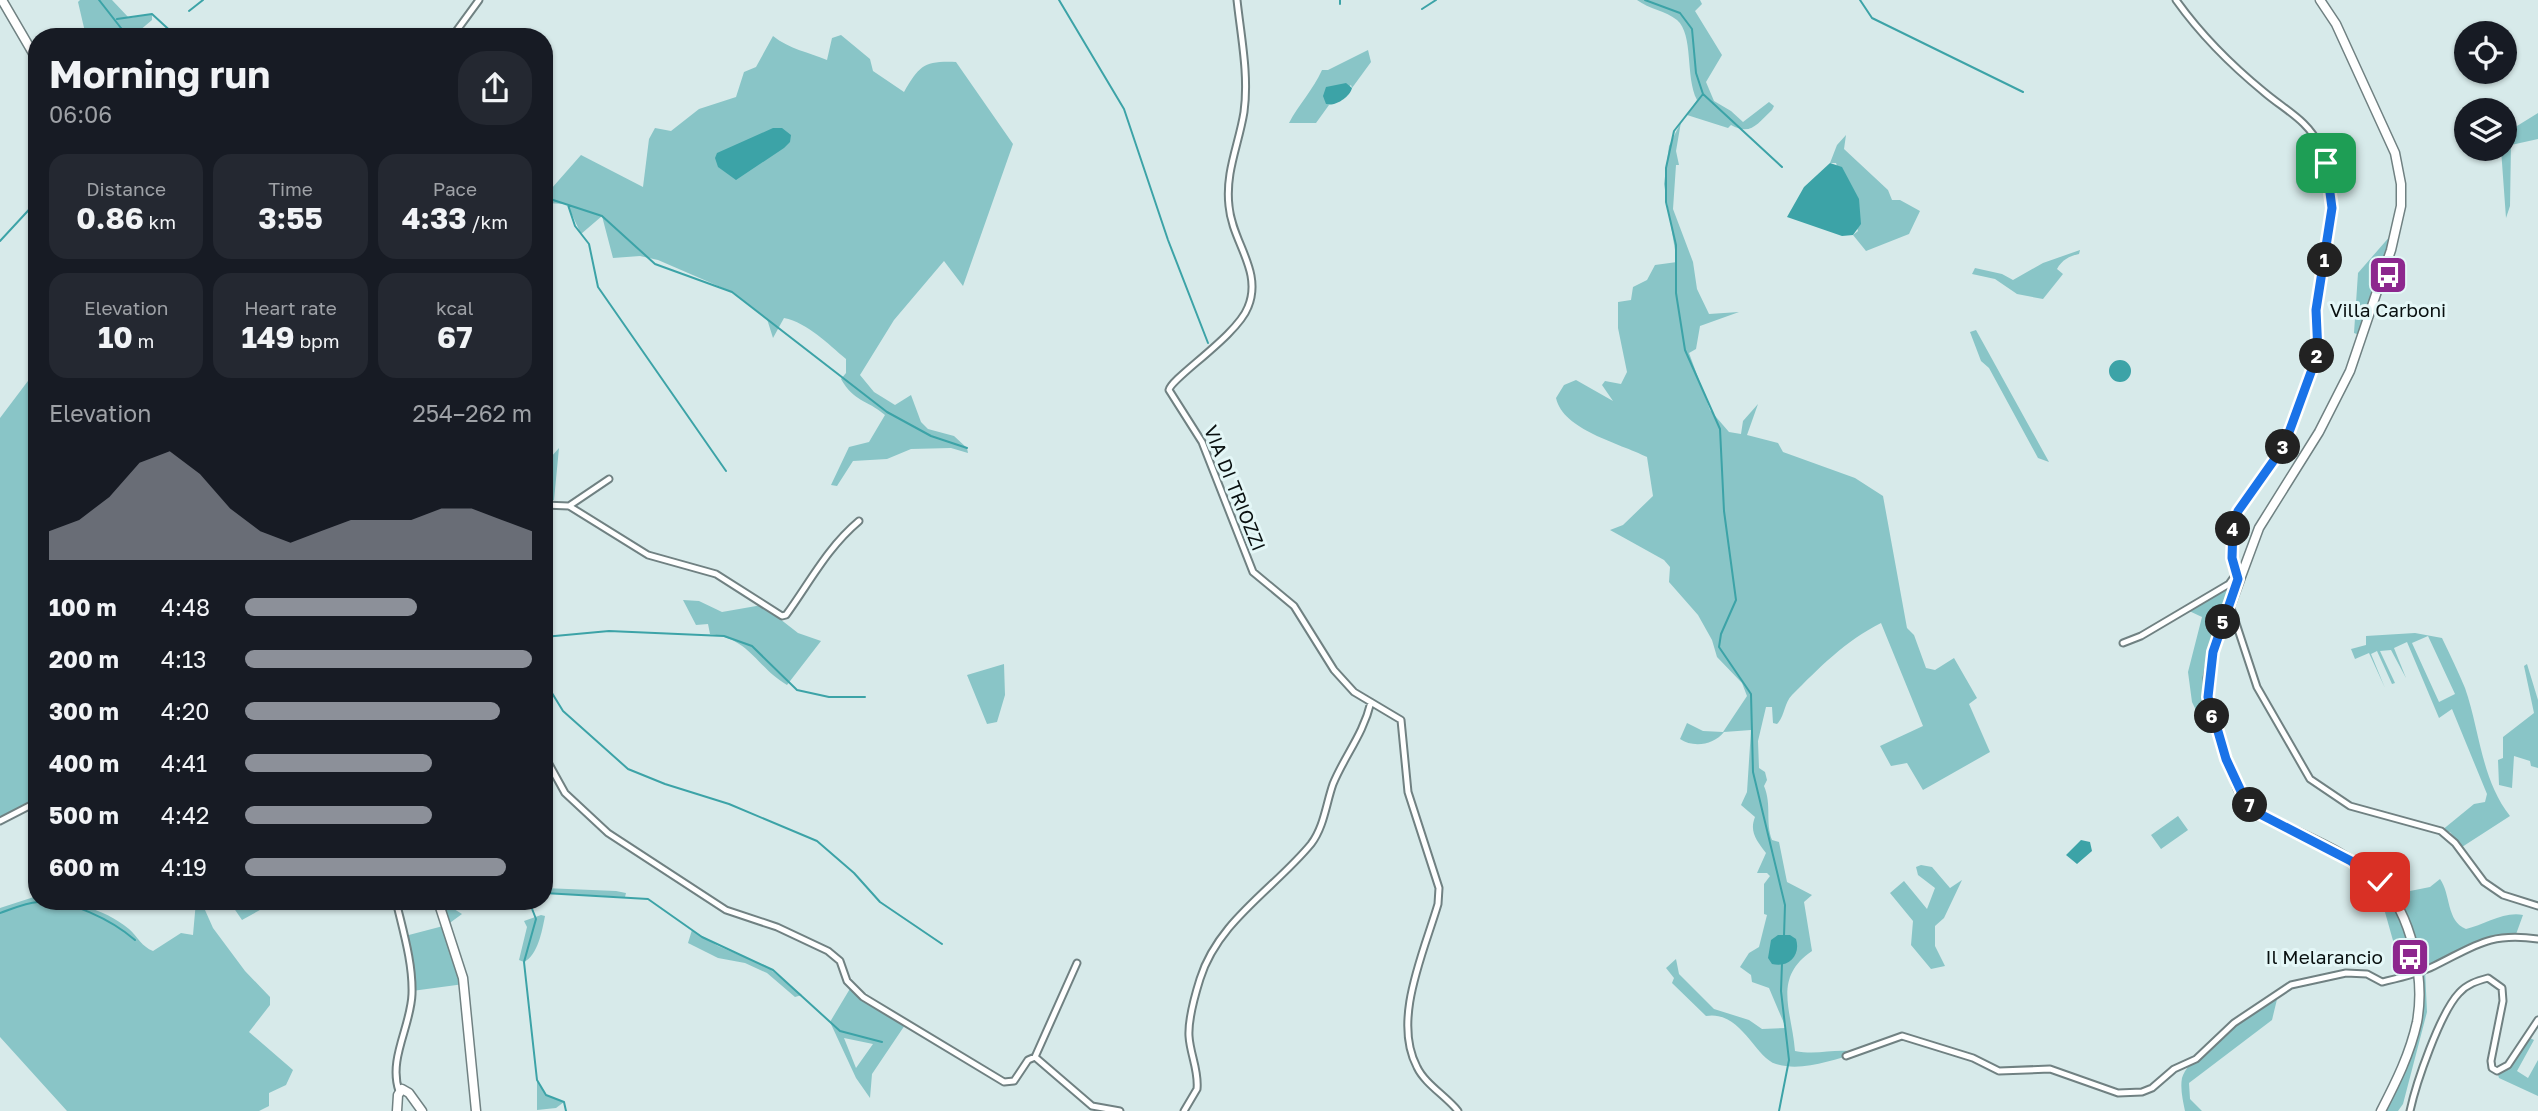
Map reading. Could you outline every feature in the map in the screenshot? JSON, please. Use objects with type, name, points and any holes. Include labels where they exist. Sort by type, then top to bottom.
[{"type":"main road","points":[[2,0],[28,44]]},
{"type":"main road","points":[[2320,0],[2336,24],[2395,153],[2401,184],[2399,222],[2350,371],[2337,400],[2274,498],[2237,576],[2213,652],[2208,697],[2238,789],[2260,814],[2351,861],[2380,882],[2403,916],[2416,972],[2417,1020],[2409,1051],[2381,1111]]},
{"type":"main road","points":[[441,910],[463,978],[476,1111]]},
{"type":"main road","points":[[397,1111],[399,1091],[410,1093],[422,1111]]},
{"type":"street","points":[[459,28],[480,0]]},
{"type":"street","name":"VIA DI TRIOZZI","points":[[1237,0],[1245,95],[1230,167],[1229,208],[1254,283],[1248,309],[1237,328],[1202,360],[1172,382],[1169,390],[1202,442],[1253,572],[1287,599],[1334,670],[1354,692],[1401,720],[1408,792],[1439,888],[1407,1013],[1407,1039],[1418,1070],[1458,1111]]},
{"type":"street","points":[[2123,643],[2141,636],[2229,584],[2237,576],[2232,558],[2233,528],[2238,511],[2252,487],[2277,458],[2316,363],[2316,310],[2332,208],[2326,163],[2312,132],[2217,51],[2176,0]]},
{"type":"street","points":[[569,506],[609,479]]},
{"type":"street","points":[[553,505],[569,506],[648,555],[716,574],[782,616],[786,615],[804,591],[826,553],[859,522]]},
{"type":"street","points":[[2230,605],[2257,687],[2309,779],[2350,806],[2441,831],[2455,843],[2484,882],[2502,895],[2538,906]]},
{"type":"street","points":[[1184,1111],[1197,1089],[1189,1035],[1200,979],[1211,950],[1247,906],[1286,872],[1313,841],[1322,824],[1334,783],[1362,733],[1371,702]]},
{"type":"street","points":[[553,771],[565,793],[608,833],[726,910],[777,927],[828,951],[840,961],[851,987],[882,1009],[1004,1082],[1014,1081],[1028,1060],[1035,1057],[1077,963]]},
{"type":"street","points":[[0,821],[28,807]]},
{"type":"street","points":[[398,910],[405,936],[412,993],[396,1072],[399,1091]]},
{"type":"street","points":[[1846,1056],[1902,1036],[1973,1058],[1999,1072],[2050,1069],[2118,1093],[2142,1092],[2152,1088],[2174,1069],[2196,1059],[2234,1023],[2291,985],[2336,973],[2367,974],[2382,982],[2433,967],[2480,942],[2508,937],[2538,939]]},
{"type":"street","points":[[2410,1111],[2415,1090],[2448,1011],[2468,986],[2488,978],[2502,988],[2503,1001],[2491,1061],[2492,1068],[2497,1071],[2508,1066],[2538,1020]]},
{"type":"street","points":[[1035,1057],[1091,1106],[1120,1111]]},
{"type":"shaded area","points":[[112,0],[129,18],[152,14],[152,20],[143,28],[84,28],[78,2]]},
{"type":"shaded area","points":[[1637,0],[1700,0],[1702,4],[1695,11],[1722,55],[1706,82],[1714,101],[1743,122],[1769,102],[1774,106],[1772,110],[1749,129],[1731,125],[1728,128],[1687,115],[1697,100],[1691,80],[1686,36],[1673,17]]},
{"type":"shaded area","points":[[841,35],[870,59],[873,71],[904,92],[924,66],[937,62],[956,62],[1013,144],[963,286],[944,261],[894,320],[860,375],[874,392],[895,405],[911,395],[921,422],[928,429],[954,436],[967,448],[968,453],[951,448],[911,449],[887,459],[853,461],[837,486],[831,485],[849,447],[869,442],[885,415],[856,396],[841,379],[846,373],[846,359],[809,329],[784,318],[773,338],[767,319],[732,292],[658,260],[640,256],[613,258],[602,216],[581,234],[567,204],[553,203],[553,187],[581,155],[643,187],[649,139],[655,128],[671,131],[699,109],[736,97],[744,72],[756,67],[773,36],[792,47],[827,60],[832,38]]},
{"type":"shaded area","points":[[1368,50],[1371,62],[1352,88],[1351,85],[1326,104],[1329,105],[1316,123],[1289,123],[1322,70],[1328,70]]},
{"type":"shaded area","points":[[1346,83],[1352,88],[1348,95],[1338,103],[1326,104],[1323,96],[1326,87]]},
{"type":"shaded area","points":[[2538,113],[2538,139],[2517,144],[2517,126]]},
{"type":"shaded area","points":[[1681,122],[1676,151],[1679,165],[1676,165],[1673,209],[1693,262],[1697,289],[1709,314],[1739,312],[1700,326],[1696,349],[1689,353],[1710,410],[1729,432],[1741,434],[1743,421],[1758,404],[1747,435],[1778,443],[1783,452],[1855,478],[1883,496],[1907,628],[1914,635],[1926,668],[1935,670],[1954,658],[1977,698],[1969,704],[1990,752],[1923,790],[1907,763],[1891,766],[1880,746],[1923,726],[1881,623],[1844,647],[1812,675],[1789,698],[1777,724],[1773,723],[1772,707],[1766,707],[1758,741],[1759,768],[1765,772],[1767,780],[1764,786],[1768,800],[1770,833],[1772,840],[1779,842],[1787,882],[1812,895],[1804,902],[1812,951],[1792,972],[1788,984],[1787,996],[1795,1051],[1857,1053],[1806,1066],[1786,1066],[1768,1060],[1729,1020],[1706,1016],[1672,983],[1674,978],[1666,968],[1676,959],[1679,974],[1714,1009],[1749,1020],[1762,1029],[1786,1028],[1769,988],[1752,982],[1751,975],[1740,967],[1749,953],[1759,947],[1767,915],[1764,914],[1764,884],[1770,876],[1767,873],[1757,873],[1766,853],[1753,832],[1755,817],[1741,805],[1747,792],[1751,730],[1724,732],[1715,740],[1703,744],[1691,744],[1680,739],[1687,723],[1703,731],[1723,732],[1747,696],[1742,683],[1717,657],[1712,640],[1698,615],[1669,582],[1670,567],[1664,560],[1610,530],[1623,525],[1653,496],[1647,457],[1580,427],[1569,419],[1556,398],[1564,385],[1576,380],[1613,401],[1602,385],[1605,381],[1621,384],[1627,372],[1618,328],[1618,302],[1631,300],[1633,287],[1647,280],[1655,265],[1677,262],[1664,184],[1669,146]]},
{"type":"shaded area","points":[[773,128],[782,128],[791,135],[790,142],[784,148],[736,180],[718,167],[715,158],[717,153]]},
{"type":"shaded area","points":[[1846,135],[1844,149],[1888,190],[1892,200],[1900,200],[1920,211],[1909,234],[1866,251],[1853,235],[1858,231],[1836,163],[1830,163],[1837,145]]},
{"type":"shaded area","points":[[2502,161],[2511,161],[2510,206],[2506,218]]},
{"type":"shaded area","points":[[1830,163],[1842,167],[1859,199],[1861,224],[1853,235],[1842,236],[1787,217],[1804,187]]},
{"type":"shaded area","points":[[2398,227],[2362,336],[2354,333],[2358,273]]},
{"type":"shaded area","points":[[2080,250],[2079,254],[2066,259],[2059,266],[2057,269],[2063,274],[2043,299],[2017,294],[1995,279],[1972,274],[1975,268],[2002,274],[2013,280],[2043,263]]},
{"type":"shaded area","points":[[1976,330],[2049,462],[2038,458],[1989,368],[1981,361],[1970,332]]},
{"type":"shaded area","points":[[2120,360],[2128,363],[2131,371],[2128,379],[2120,382],[2112,379],[2109,371],[2112,363]]},
{"type":"shaded area","points":[[28,381],[28,807],[0,821],[0,418]]},
{"type":"shaded area","points":[[559,448],[554,500],[553,500],[553,455]]},
{"type":"shaded area","points":[[2238,579],[2208,678],[2217,731],[2207,733],[2192,702],[2188,672],[2202,617],[2187,610]]},
{"type":"shaded area","points":[[683,600],[699,601],[722,612],[762,605],[798,633],[821,641],[787,685],[735,641],[710,634],[708,624],[696,625]]},
{"type":"shaded area","points":[[2415,633],[2442,638],[2457,669],[2470,704],[2487,771],[2500,802],[2510,816],[2462,847],[2450,832],[2441,831],[2474,804],[2485,802],[2487,794],[2452,709],[2439,718],[2407,642],[2394,648],[2406,678],[2391,650],[2380,651],[2395,683],[2392,684],[2377,651],[2371,654],[2385,688],[2369,653],[2355,659],[2351,649],[2366,645],[2366,636]],"holes":[[[2428,636],[2455,694],[2439,702],[2412,643]]]},
{"type":"shaded area","points":[[1004,664],[1005,695],[997,722],[987,724],[967,675]]},
{"type":"shaded area","points":[[2527,664],[2538,700],[2538,768],[2531,766],[2530,761],[2514,756],[2512,788],[2499,785],[2498,760],[2503,758],[2503,737],[2534,713],[2524,666]]},
{"type":"shaded area","points":[[2178,816],[2188,830],[2161,849],[2151,835]]},
{"type":"shaded area","points":[[2081,840],[2090,842],[2092,851],[2077,864],[2066,855]]},
{"type":"shaded area","points":[[1916,867],[1932,867],[1950,888],[1962,880],[1944,918],[1935,926],[1935,946],[1945,966],[1931,969],[1911,945],[1913,921],[1890,893],[1904,881],[1927,909],[1935,888],[1918,875]]},
{"type":"shaded area","points":[[2379,874],[2396,882],[2405,892],[2430,887],[2440,879],[2455,920],[2466,929],[2501,917],[2523,915],[2515,937],[2480,942],[2425,970],[2427,1012],[2403,1104],[2398,1111],[2381,1111],[2417,1020],[2416,973],[2403,976],[2381,898],[2386,890],[2375,878]]},
{"type":"shaded area","points":[[553,888],[616,891],[626,893],[625,897],[553,893]]},
{"type":"shaded area","points":[[28,899],[28,910],[97,910],[119,921],[153,951],[181,933],[193,935],[195,910],[205,910],[213,928],[245,971],[270,997],[270,1005],[249,1032],[293,1070],[286,1085],[269,1093],[269,1106],[259,1111],[67,1111],[0,1037],[0,908]]},
{"type":"shaded area","points":[[235,910],[260,910],[242,920]]},
{"type":"shaded area","points":[[441,910],[456,910],[462,914],[447,925]]},
{"type":"shaded area","points":[[545,916],[536,948],[529,959],[524,962],[519,960],[527,927],[524,921]]},
{"type":"shaded area","points":[[447,925],[464,984],[412,991],[405,936]]},
{"type":"shaded area","points":[[692,930],[718,946],[766,966],[802,995],[795,997],[767,973],[745,963],[718,958],[688,943]]},
{"type":"shaded area","points":[[1778,935],[1790,935],[1796,939],[1797,950],[1792,959],[1778,965],[1772,964],[1768,958],[1771,940]]},
{"type":"shaded area","points":[[851,987],[907,1022],[872,1074],[870,1098],[856,1078],[830,1022]],"holes":[[[844,1038],[873,1044],[856,1068]]]},
{"type":"shaded area","points":[[2279,991],[2272,1020],[2189,1083],[2190,1099],[2202,1111],[2185,1111],[2181,1082],[2188,1067],[2210,1043]]},
{"type":"shaded area","points":[[2528,1037],[2534,1040],[2517,1071],[2528,1078],[2538,1060],[2538,1096],[2499,1078],[2497,1071],[2503,1070]]},
{"type":"shaded area","points":[[537,1080],[546,1095],[564,1102],[556,1108],[537,1110]]},
{"type":"waterway","points":[[99,0],[121,28]]},
{"type":"waterway","points":[[189,11],[203,0]]},
{"type":"waterway","points":[[1059,0],[1124,109],[1168,240],[1208,343]]},
{"type":"waterway","points":[[1422,9],[1436,0]]},
{"type":"waterway","points":[[1645,0],[1680,13],[1692,29],[1696,73],[1703,94],[1782,167]]},
{"type":"waterway","points":[[1860,0],[1872,18],[2023,92]]},
{"type":"waterway","points":[[117,19],[152,14],[167,28]]},
{"type":"waterway","points":[[1703,94],[1674,131],[1666,168],[1666,202],[1676,245],[1676,293],[1685,350],[1720,429],[1724,511],[1736,600],[1721,634],[1719,647],[1751,694],[1753,772],[1785,905],[1784,936]]},
{"type":"waterway","points":[[553,200],[602,216],[655,264],[732,292],[887,412],[931,436],[967,448]]},
{"type":"waterway","points":[[568,205],[575,226],[589,244],[598,287],[726,471]]},
{"type":"waterway","points":[[0,241],[28,211]]},
{"type":"waterway","points":[[553,636],[609,631],[724,636],[752,646],[797,690],[829,697],[865,697]]},
{"type":"waterway","points":[[553,695],[563,711],[628,769],[729,804],[817,841],[854,873],[880,902],[942,944]]},
{"type":"waterway","points":[[553,894],[648,899],[702,937],[773,970],[840,1031],[882,1042]]},
{"type":"waterway","points":[[0,913],[28,904]]},
{"type":"waterway","points":[[85,910],[115,925],[135,940]]},
{"type":"waterway","points":[[532,910],[536,919],[524,962],[537,1080],[546,1095],[564,1102],[566,1111]]},
{"type":"waterway","points":[[1779,1111],[1789,1060],[1781,991],[1782,963]]},
{"type":"place","name":"Villa Carboni","points":[[2388,275]]},
{"type":"place","name":"Il Melarancio","points":[[2410,957]]},
{"type":"route","points":[[2326,163],[2332,208],[2331,230],[2316,310],[2316,363],[2284,446],[2252,487],[2238,511],[2233,528],[2232,558],[2238,579],[2213,652],[2208,697],[2226,759],[2246,802],[2260,814],[2351,861],[2380,882]]}]
